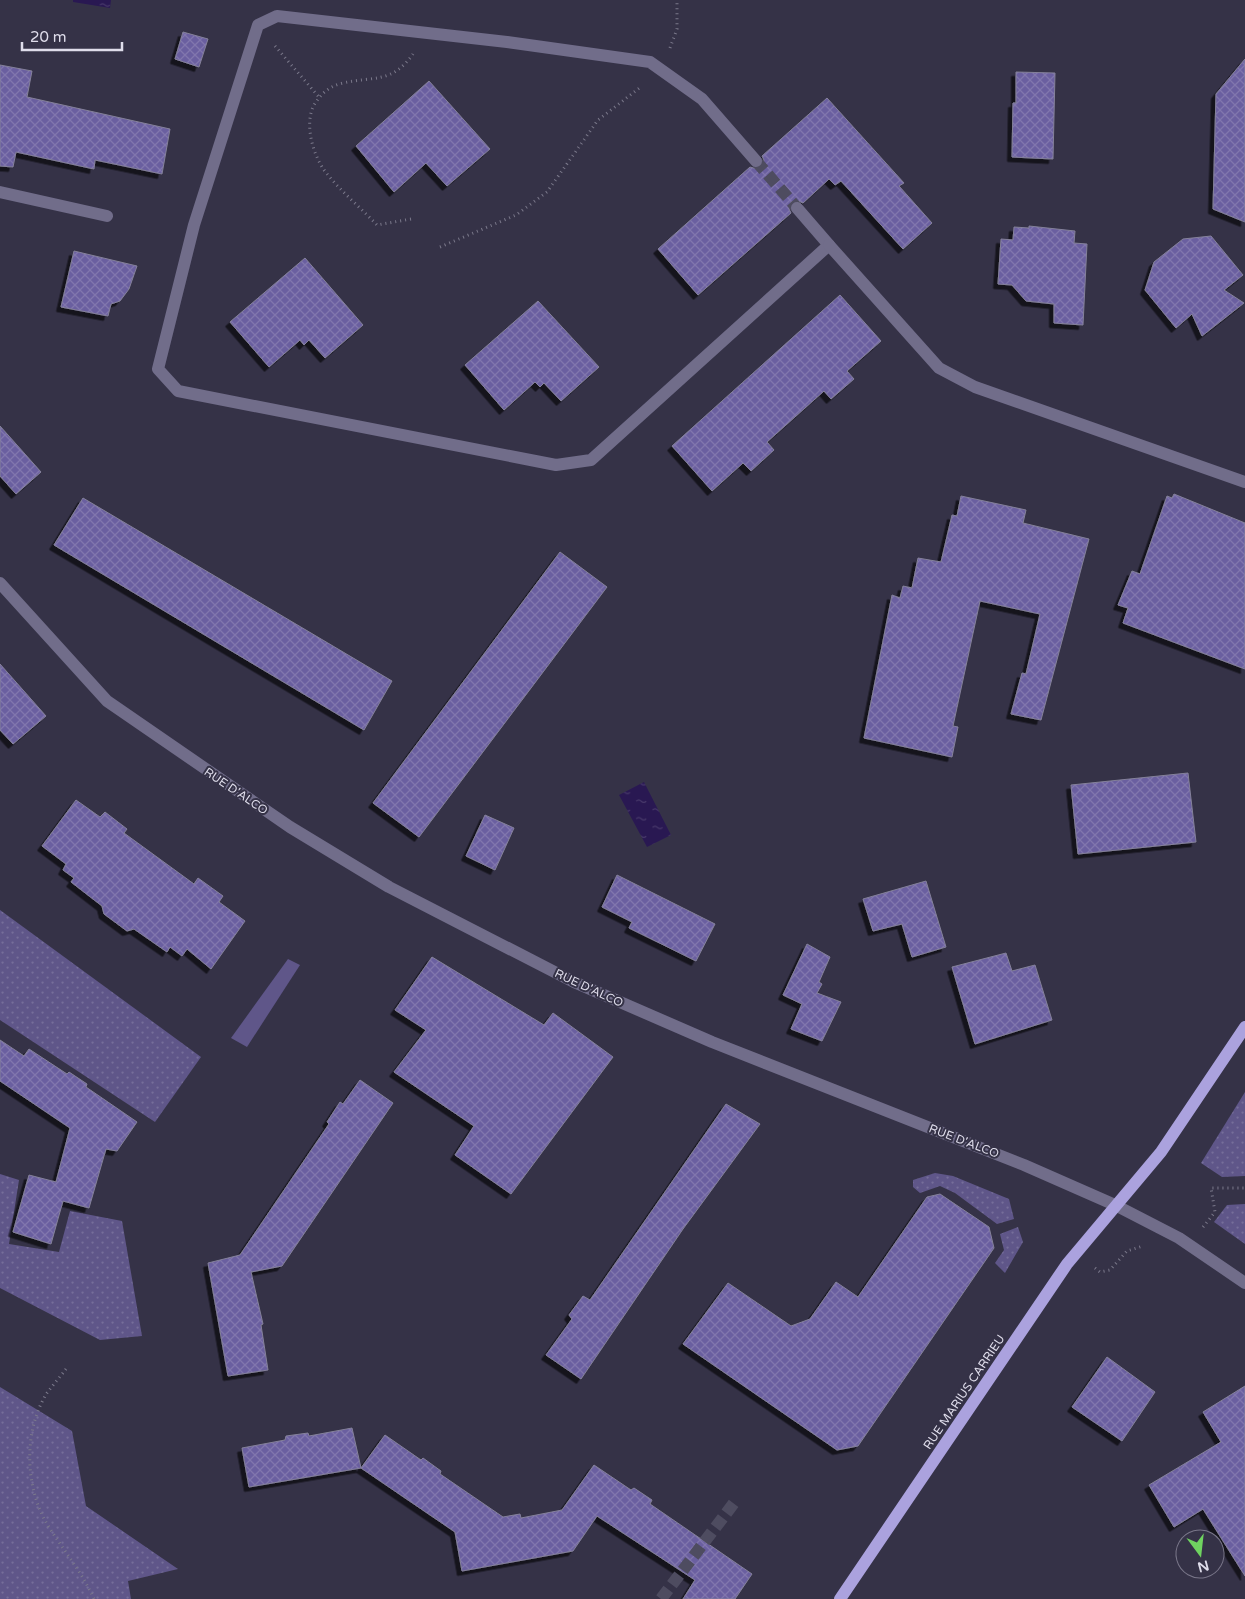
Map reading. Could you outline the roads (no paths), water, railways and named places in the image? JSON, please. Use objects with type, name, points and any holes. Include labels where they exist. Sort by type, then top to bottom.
[{"type":"main road","name":"RUE MARIUS CARRIEU","points":[[840,1599],[1067,1264],[1161,1152],[1245,1027]]},
{"type":"street","points":[[756,161],[702,99],[650,62],[428,33],[277,16],[258,25],[194,225],[158,369],[178,392],[556,465],[590,460],[830,245]]},
{"type":"street","points":[[0,192],[107,216]]},
{"type":"street","points":[[797,208],[939,368],[975,386],[1245,482]]},
{"type":"street","name":"RUE D'ALCO","points":[[0,583],[107,701],[290,827],[389,887],[591,990],[712,1042],[1018,1162],[1115,1205],[1179,1238],[1245,1283]]},
{"type":"water","points":[[73,0],[111,0],[110,8],[73,2]]},
{"type":"water","points":[[644,782],[671,835],[647,847],[619,795]]},
{"type":"tunnel","points":[[756,161],[797,208]]},
{"type":"tunnel","points":[[661,1599],[737,1499]]}]
